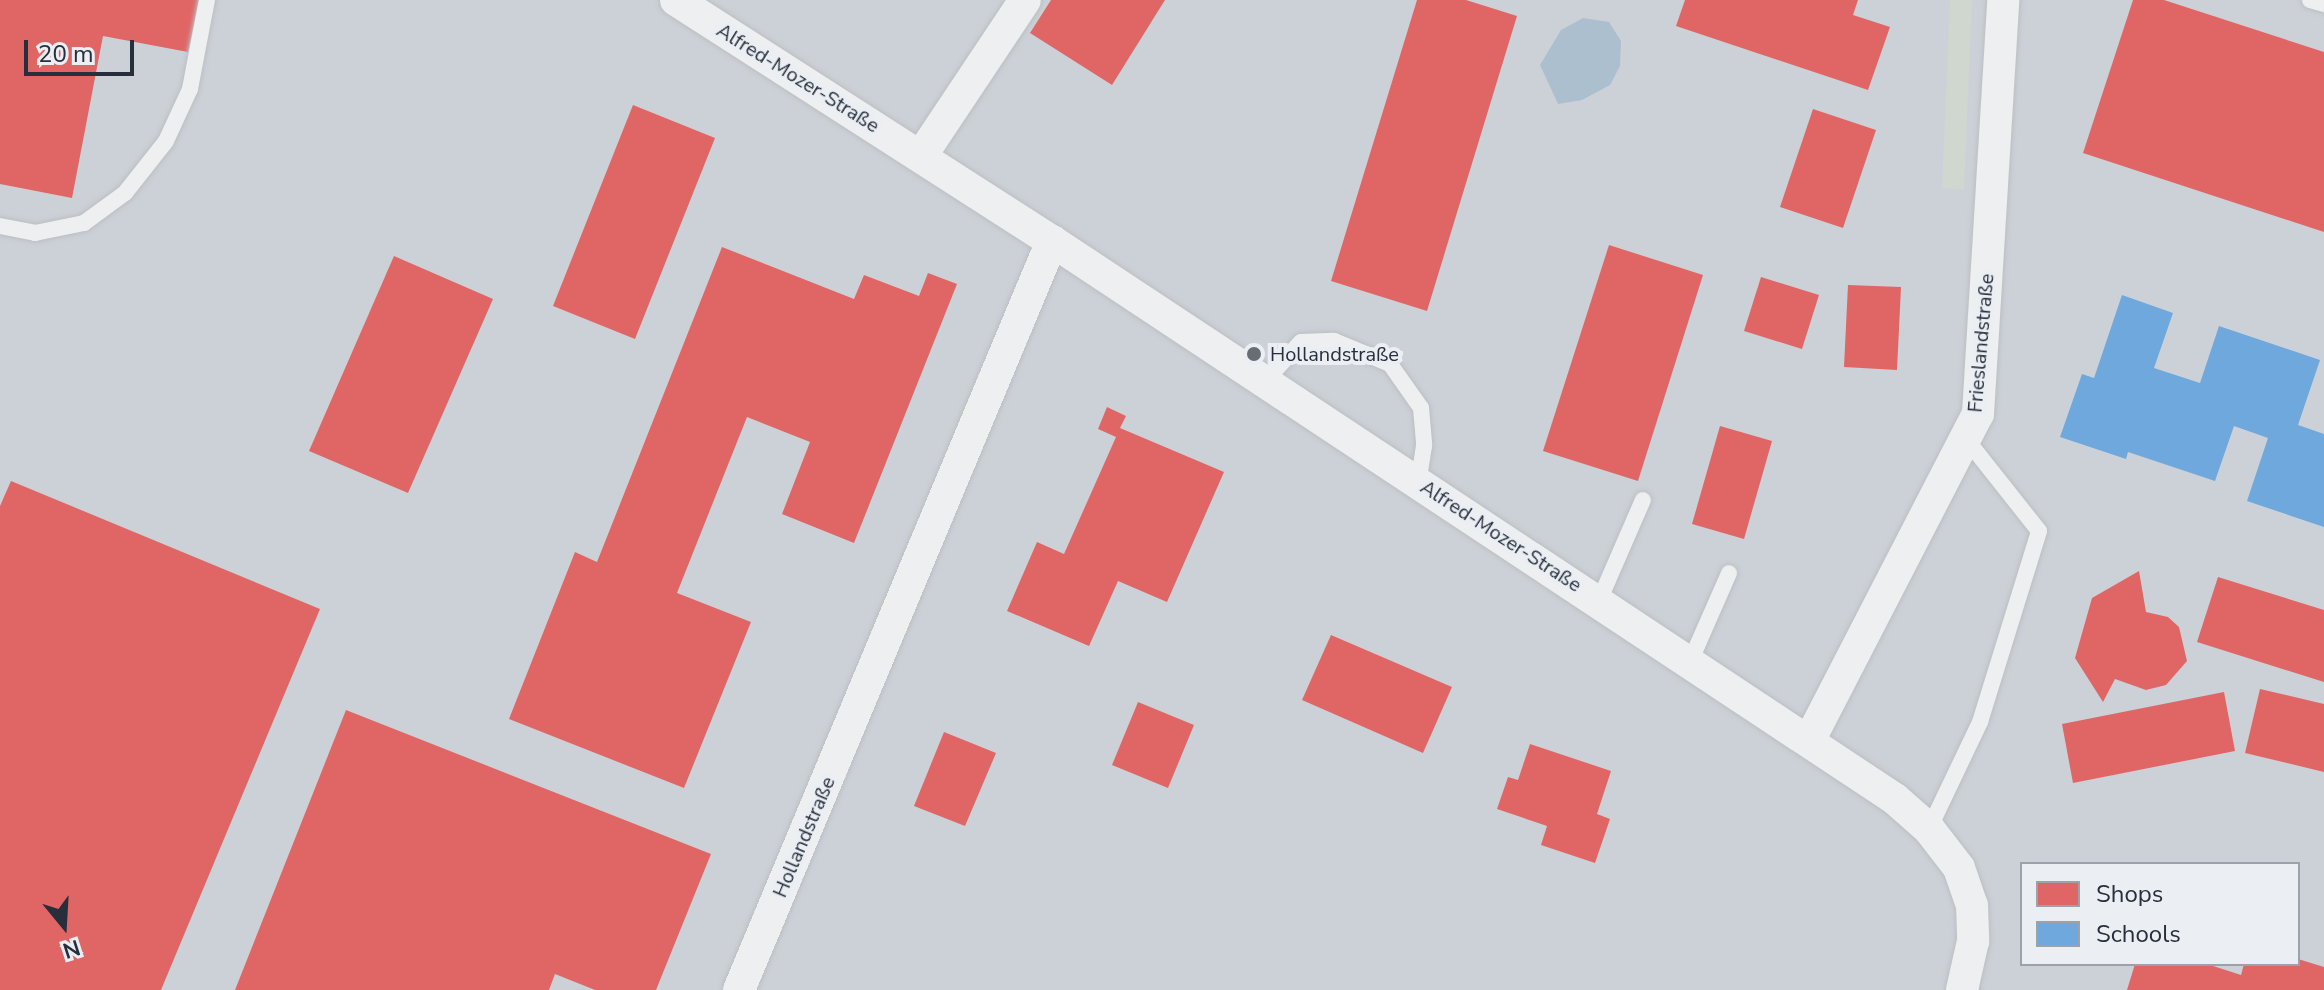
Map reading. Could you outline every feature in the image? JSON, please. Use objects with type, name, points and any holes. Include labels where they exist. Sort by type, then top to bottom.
[{"type":"street","name":"Alfred-Mozer-Straße","points":[[676,0],[1052,241],[1895,799],[1929,829],[1959,868],[1972,905],[1973,941],[1962,990]]},
{"type":"street","points":[[921,156],[1025,0]]},
{"type":"street","name":"Frieslandstraße","points":[[1809,741],[1978,414],[2003,0]]},
{"type":"street","name":"Hollandstraße","points":[[739,990],[1052,241]]},
{"type":"lane","points":[[0,226],[35,233],[84,223],[125,193],[166,141],[190,89],[207,0]]},
{"type":"lane","points":[[2310,0],[2324,4]]},
{"type":"lane","points":[[1265,381],[1301,342],[1334,341],[1390,364],[1421,408],[1424,446],[1418,482]]},
{"type":"lane","points":[[1929,829],[1980,722],[2039,531],[1966,439]]},
{"type":"lane","points":[[1599,601],[1643,500]]},
{"type":"lane","points":[[1690,662],[1729,573]]},
{"type":"shaded area","points":[[0,0],[2324,0],[2324,990],[0,990]]},
{"type":"shaded area","points":[[1950,0],[1972,0],[1964,190],[1942,188]]},
{"type":"water","points":[[1583,18],[1609,22],[1621,41],[1620,66],[1610,85],[1582,100],[1558,104],[1540,65],[1561,30]]},
{"type":"building: Shops","points":[[0,0],[199,0],[188,52],[103,36],[72,198],[0,184]]},
{"type":"building: Shops","points":[[1051,0],[1165,0],[1112,85],[1030,33]]},
{"type":"building: Shops","points":[[1417,0],[1466,0],[1517,16],[1427,311],[1331,281]]},
{"type":"building: Shops","points":[[1685,0],[1858,0],[1853,15],[1890,27],[1868,90],[1676,26]]},
{"type":"building: Shops","points":[[2133,0],[2164,0],[2324,52],[2324,232],[2083,153]]},
{"type":"building: Shops","points":[[633,105],[715,138],[635,339],[553,306]]},
{"type":"building: Shops","points":[[1813,109],[1876,130],[1843,228],[1780,207]]},
{"type":"building: Shops","points":[[1609,245],[1703,275],[1638,481],[1543,451]]},
{"type":"building: Shops","points":[[722,247],[854,299],[864,275],[919,296],[928,273],[957,284],[854,543],[782,514],[810,442],[747,417],[677,593],[751,622],[684,788],[509,719],[575,552],[597,562]]},
{"type":"building: Shops","points":[[394,256],[493,299],[408,493],[309,451]]},
{"type":"building: Shops","points":[[1761,277],[1819,295],[1802,349],[1744,331]]},
{"type":"building: Shops","points":[[1848,285],[1901,287],[1897,370],[1844,367]]},
{"type":"building: Shops","points":[[1107,407],[1126,416],[1120,428],[1224,472],[1167,602],[1118,581],[1089,646],[1007,611],[1037,542],[1064,554],[1116,437],[1098,429]]},
{"type":"building: Shops","points":[[1720,426],[1772,441],[1744,539],[1692,524]]},
{"type":"building: Shops","points":[[11,481],[320,609],[161,990],[0,990],[0,506]]},
{"type":"building: Shops","points":[[2139,571],[2146,612],[2168,617],[2179,627],[2187,661],[2166,685],[2146,690],[2115,679],[2103,702],[2075,658],[2092,598]]},
{"type":"building: Shops","points":[[2218,577],[2324,610],[2324,682],[2197,642]]},
{"type":"building: Shops","points":[[1331,635],[1452,687],[1423,753],[1302,700]]},
{"type":"building: Shops","points":[[2260,689],[2324,704],[2324,772],[2245,753]]},
{"type":"building: Shops","points":[[2224,692],[2235,751],[2073,783],[2062,724]]},
{"type":"building: Shops","points":[[1138,702],[1194,725],[1168,788],[1112,765]]},
{"type":"building: Shops","points":[[346,710],[711,854],[656,990],[595,990],[555,974],[549,990],[235,990]]},
{"type":"building: Shops","points":[[944,732],[996,753],[965,826],[914,806]]},
{"type":"building: Shops","points":[[1530,744],[1611,771],[1597,814],[1610,819],[1595,863],[1541,845],[1547,826],[1497,809],[1508,777],[1518,780]]},
{"type":"building: Shops","points":[[2300,960],[2324,967],[2324,990],[2127,990],[2134,966],[2213,966],[2241,975],[2243,966],[2300,966]]},
{"type":"building: Schools","points":[[2122,295],[2173,313],[2154,368],[2200,383],[2219,326],[2320,360],[2298,425],[2324,434],[2324,527],[2247,501],[2268,438],[2234,426],[2215,481],[2128,452],[2126,459],[2060,437],[2082,374],[2094,378]]},
{"type":"place","name":"Hollandstraße","points":[[1254,354]]}]
